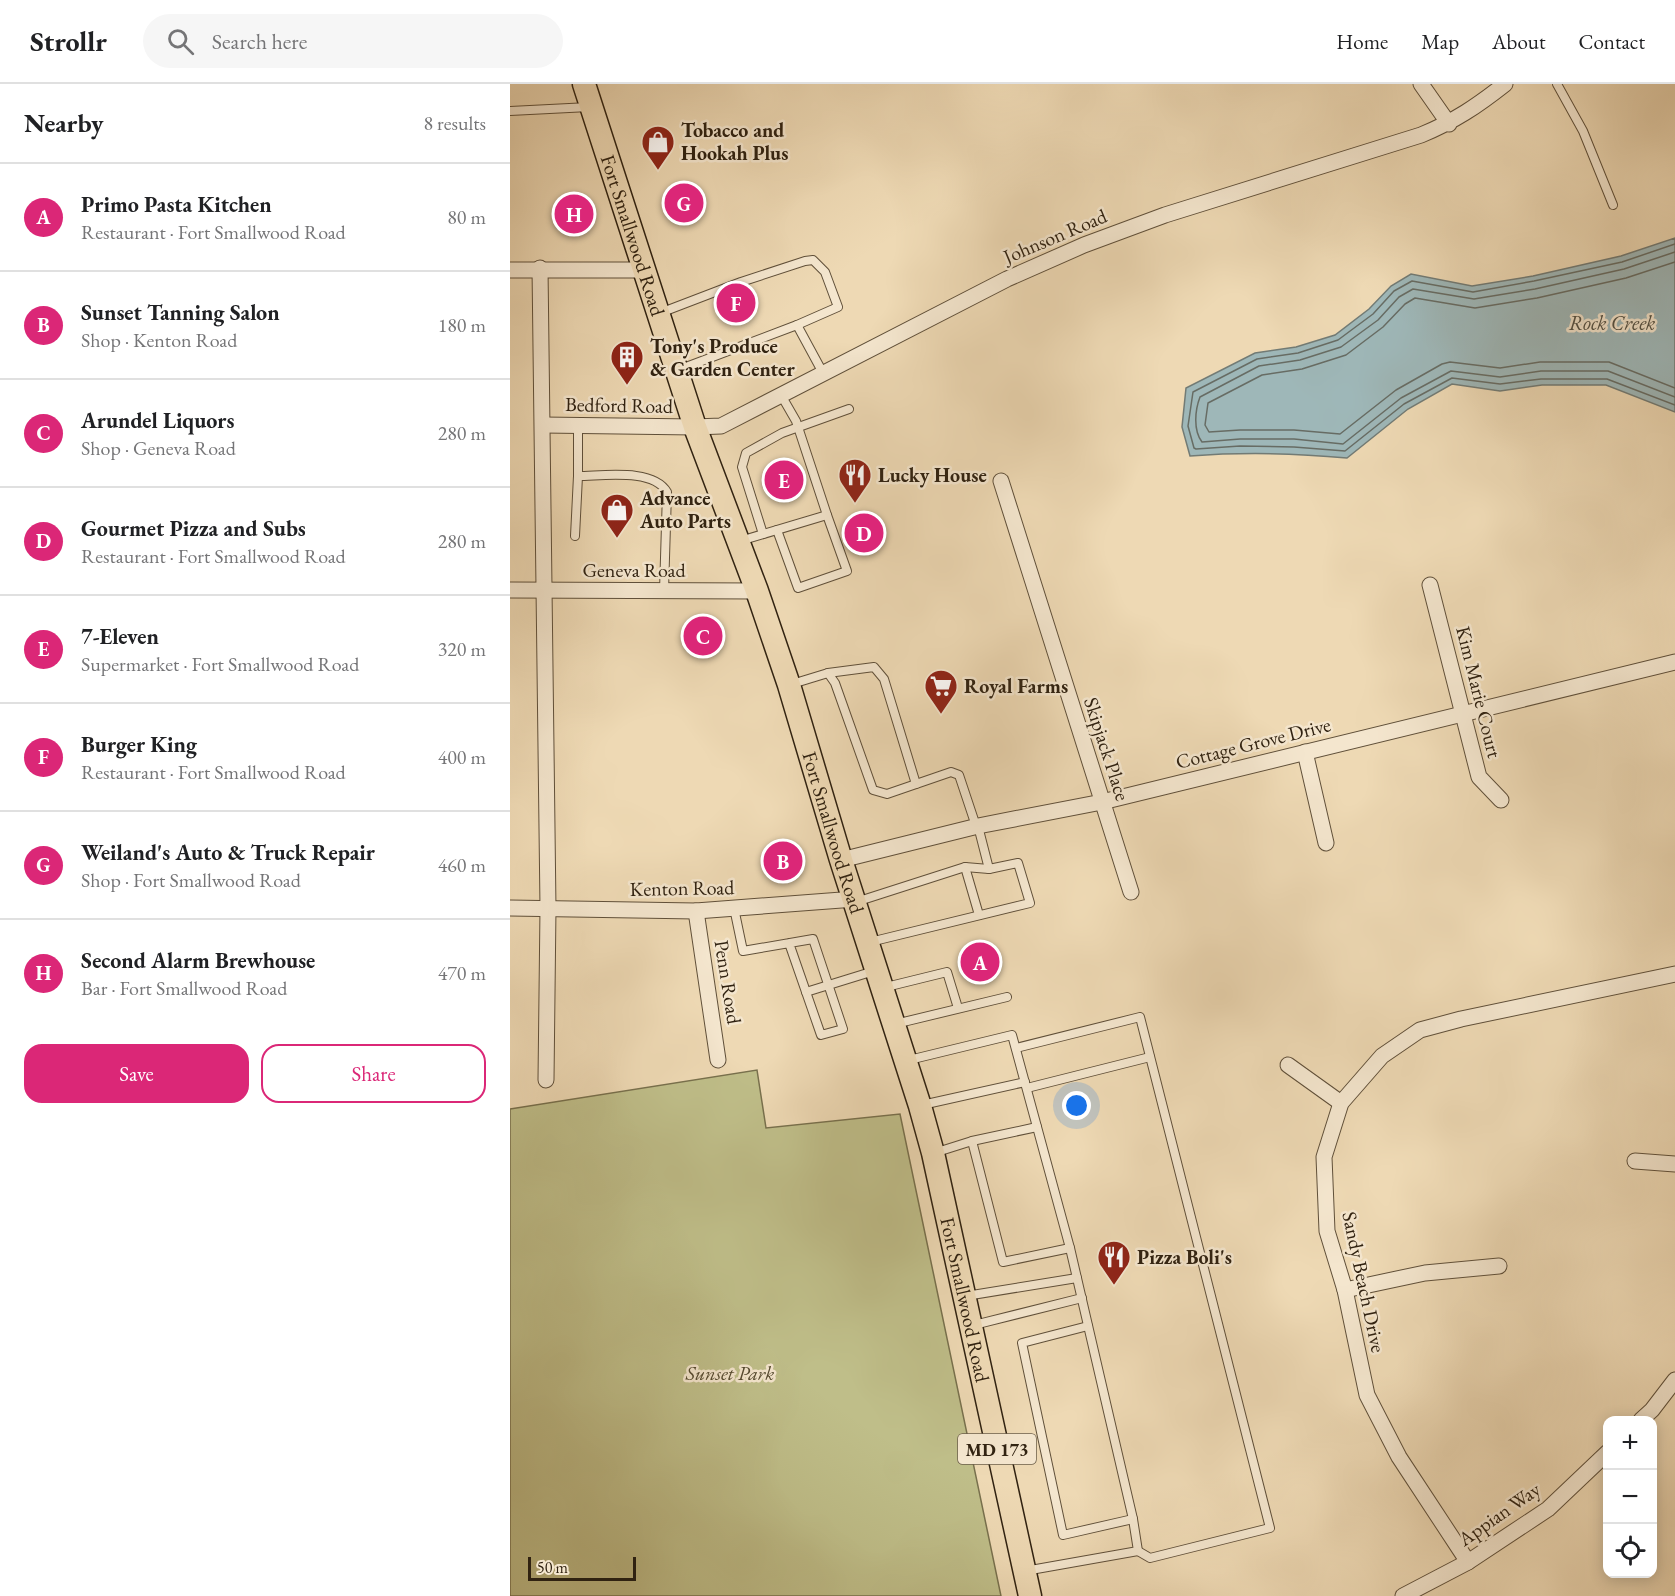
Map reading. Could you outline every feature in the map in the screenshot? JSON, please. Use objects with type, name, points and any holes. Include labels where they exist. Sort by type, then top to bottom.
[{"type":"main road","name":"Fort Smallwood Road","points":[[584,84],[695,427],[739,541],[789,685],[841,860],[920,1106],[933,1153],[1030,1596]]},
{"type":"street","points":[[1421,84],[1449,124]]},
{"type":"street","name":"Johnson Road","points":[[695,427],[721,426],[1007,279],[1084,245],[1165,215],[1449,124],[1505,84]]},
{"type":"street","points":[[540,268],[548,908],[546,1080]]},
{"type":"street","points":[[510,270],[540,268],[644,270]]},
{"type":"street","name":"Bedford Road","points":[[543,425],[695,427]]},
{"type":"street","name":"Skipjack Place","points":[[1001,481],[1131,891]]},
{"type":"street","name":"Kim Marie Court","points":[[1430,585],[1479,777],[1502,800]]},
{"type":"street","name":"Geneva Road","points":[[510,590],[757,591]]},
{"type":"street","name":"Cottage Grove Drive","points":[[841,860],[977,826],[1102,802],[1675,662]]},
{"type":"street","points":[[1305,752],[1326,843]]},
{"type":"street","name":"Kenton Road","points":[[510,908],[696,911],[855,900]]},
{"type":"street","name":"Penn Road","points":[[696,911],[718,1060]]},
{"type":"street","name":"Sandy Beach Drive","points":[[1468,1562],[1399,1457],[1367,1395],[1345,1290],[1327,1231],[1324,1156],[1341,1103],[1382,1056],[1420,1030],[1461,1019],[1675,974]]},
{"type":"street","points":[[1288,1065],[1341,1103]]},
{"type":"street","points":[[1635,1161],[1675,1164]]},
{"type":"street","points":[[1345,1290],[1425,1273],[1499,1266]]},
{"type":"street","points":[[1645,1416],[1675,1380]]},
{"type":"street","name":"Appian Way","points":[[1403,1596],[1468,1562],[1548,1509],[1603,1457]]},
{"type":"lane","points":[[1557,84],[1583,131],[1613,205]]},
{"type":"lane","points":[[510,111],[591,107]]},
{"type":"lane","points":[[659,314],[741,282],[813,260],[825,272],[838,307],[677,371]]},
{"type":"lane","points":[[797,325],[823,373]]},
{"type":"lane","points":[[777,530],[798,588],[847,571],[797,426],[781,395]]},
{"type":"lane","points":[[763,534],[742,462],[750,451],[797,426],[849,409]]},
{"type":"lane","points":[[575,536],[578,426]]},
{"type":"lane","points":[[578,476],[643,476],[664,486],[668,499],[664,591]]},
{"type":"lane","points":[[739,541],[827,515]]},
{"type":"lane","points":[[789,685],[828,673],[874,667],[884,679],[916,784]]},
{"type":"lane","points":[[828,673],[835,683],[873,790],[887,794],[951,772],[959,775],[989,869]]},
{"type":"lane","points":[[855,900],[965,867],[989,869],[1018,863],[1030,903],[868,942]]},
{"type":"lane","points":[[965,867],[979,915]]},
{"type":"lane","points":[[734,908],[743,951],[789,943],[813,939],[843,1029],[821,1035],[789,943]]},
{"type":"lane","points":[[806,992],[828,986],[947,972],[958,1008]]},
{"type":"lane","points":[[894,1024],[1007,997]]},
{"type":"lane","points":[[1016,1048],[1140,1017],[1270,1528],[1150,1558],[1138,1551],[1024,1572]]},
{"type":"lane","points":[[905,1061],[1012,1035],[1070,1248],[1133,1519],[1138,1551]]},
{"type":"lane","points":[[920,1106],[1150,1057]]},
{"type":"lane","points":[[933,1153],[972,1141],[1037,1127]]},
{"type":"lane","points":[[972,1141],[1003,1262],[1070,1248]]},
{"type":"lane","points":[[963,1296],[1077,1278]]},
{"type":"lane","points":[[970,1326],[1082,1298]]},
{"type":"lane","points":[[1088,1326],[1022,1343],[1063,1535],[1133,1519]]},
{"type":"green space","name":"Sunset Park","points":[[757,1070],[766,1128],[900,1114],[1001,1596],[510,1596],[510,1109]]},
{"type":"water","name":"Rock Creek","points":[[1675,238],[1675,412],[1606,385],[1542,385],[1500,391],[1452,384],[1408,409],[1347,458],[1268,454],[1190,456],[1182,427],[1186,388],[1255,353],[1296,347],[1335,335],[1369,309],[1391,286],[1411,274],[1472,286],[1533,276],[1621,256]]},
{"type":"place","name":"Tobacco and Hookah Plus","points":[[658,171]]},
{"type":"place","name":"Weiland's Auto & Truck Repair","points":[[684,203]]},
{"type":"place","name":"Second Alarm Brewhouse","points":[[574,214]]},
{"type":"place","name":"Burger King","points":[[736,303]]},
{"type":"place","name":"Tony's Produce & Garden Center","points":[[627,386]]},
{"type":"place","name":"7-Eleven","points":[[784,480]]},
{"type":"place","name":"Lucky House","points":[[855,504]]},
{"type":"place","name":"Gourmet Pizza and Subs","points":[[864,533]]},
{"type":"place","name":"Advance Auto Parts","points":[[617,539]]},
{"type":"place","name":"Arundel Liquors","points":[[703,636]]},
{"type":"place","name":"Royal Farms","points":[[941,715]]},
{"type":"place","name":"Sunset Tanning Salon","points":[[783,861]]},
{"type":"place","name":"Primo Pasta Kitchen","points":[[980,962]]},
{"type":"place","name":"Pizza Boli's","points":[[1114,1286]]}]
